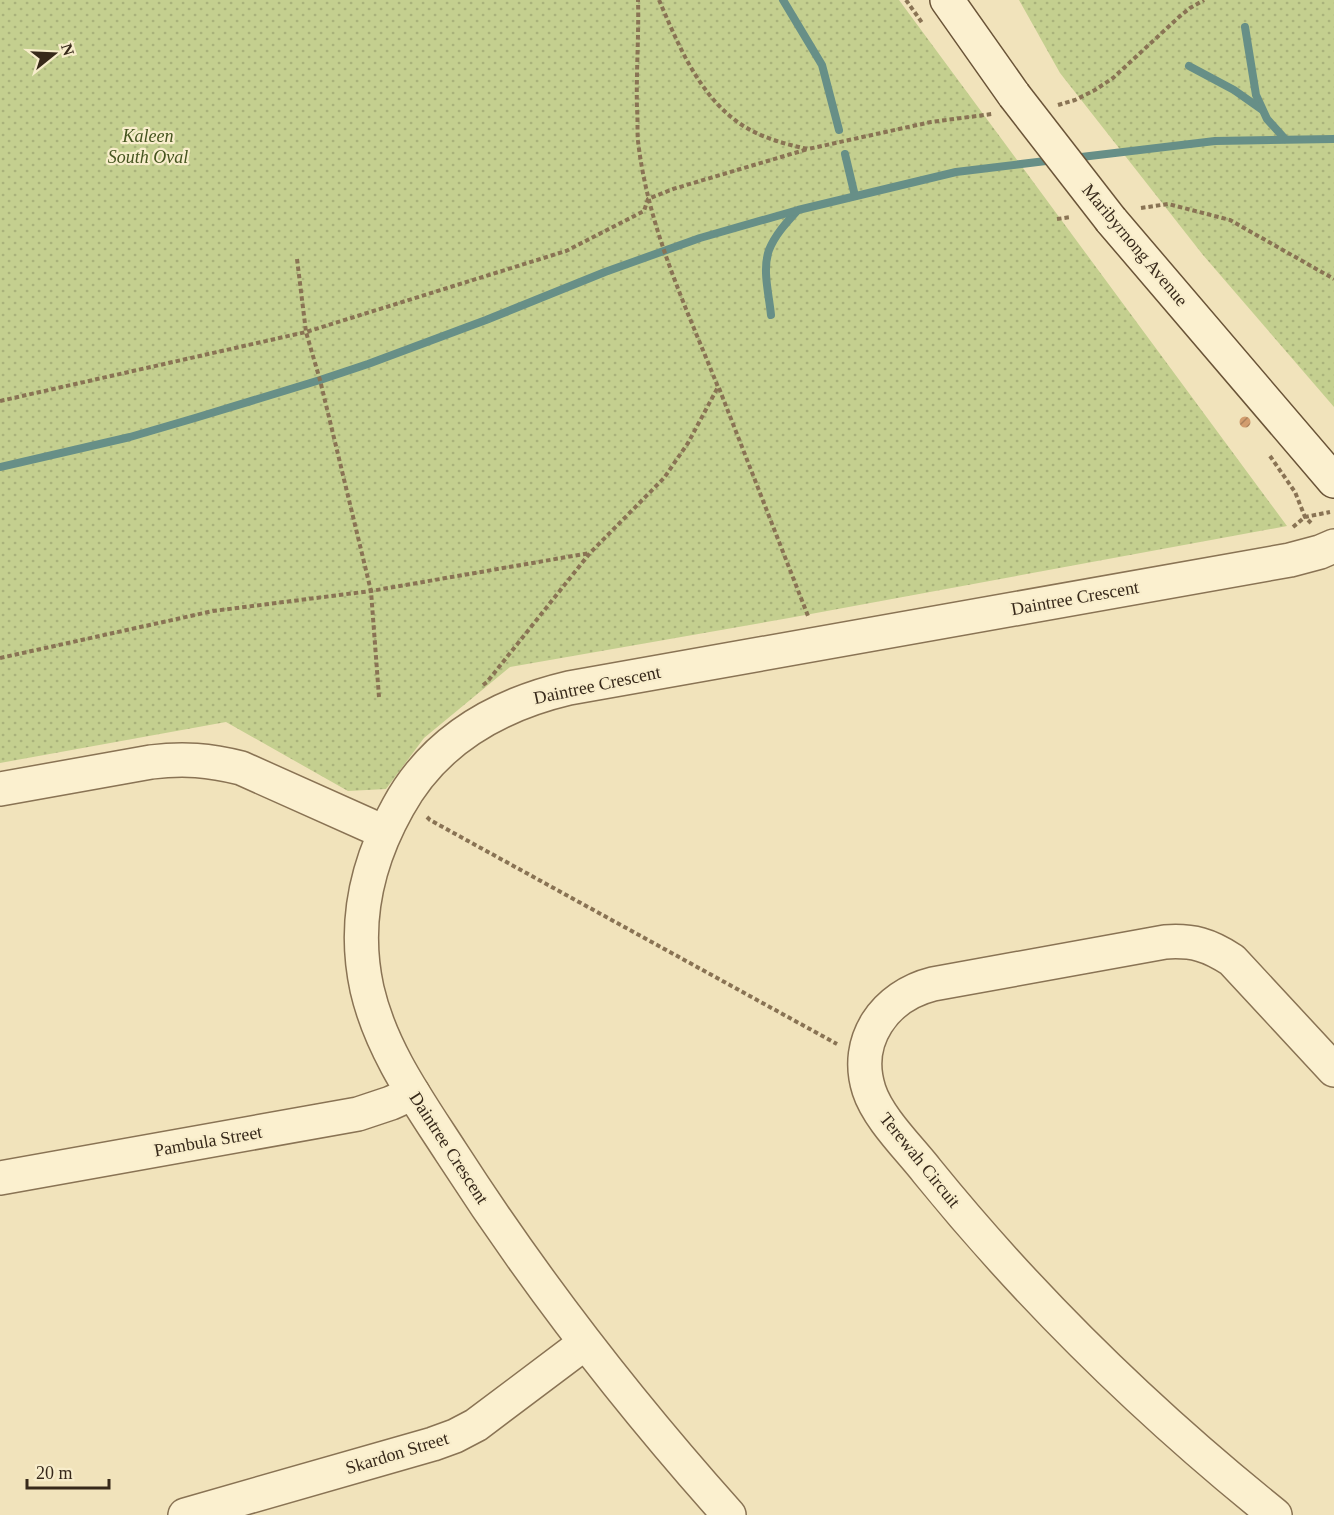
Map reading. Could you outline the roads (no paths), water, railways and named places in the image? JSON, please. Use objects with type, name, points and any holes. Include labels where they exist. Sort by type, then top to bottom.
[{"type":"street","name":"Maribyrnong Avenue","points":[[947,0],[1006,104],[1111,219],[1334,481]]},
{"type":"street","name":"Daintree Crescent","points":[[729,1515],[660,1436],[585,1343],[542,1285],[413,1093],[384,1039],[367,988],[363,962],[363,909],[374,856],[402,799],[429,764],[469,729],[517,703],[543,694],[1290,560],[1334,546]]},
{"type":"street","points":[[0,789],[151,762],[196,760],[241,768],[262,776],[384,832]]},
{"type":"street","name":"Terewah Circuit","points":[[1275,1515],[1178,1433],[1114,1374],[993,1249],[882,1115],[869,1090],[866,1077],[867,1048],[877,1022],[885,1011],[895,1001],[920,987],[1179,941],[1208,946],[1232,960],[1334,1070]]},
{"type":"street","name":"Pambula Street","points":[[0,1178],[358,1114],[413,1093]]},
{"type":"street","name":"Skardon Street","points":[[185,1515],[456,1436],[496,1412],[585,1343]]},
{"type":"waterway","points":[[783,0],[822,65],[839,130]]},
{"type":"waterway","points":[[1245,27],[1256,95],[1267,119],[1285,139]]},
{"type":"waterway","points":[[1189,66],[1234,90],[1261,109]]},
{"type":"waterway","points":[[1073,158],[1215,141],[1334,139]]},
{"type":"waterway","points":[[845,154],[855,196]]},
{"type":"waterway","points":[[0,467],[130,437],[320,380],[486,320],[605,272],[700,238],[798,210],[956,172],[1054,160]]},
{"type":"waterway","points":[[771,315],[766,274],[767,258],[774,239],[797,211]]},
{"type":"park label","name":"Kaleen South Oval","points":[[148,146]]}]
